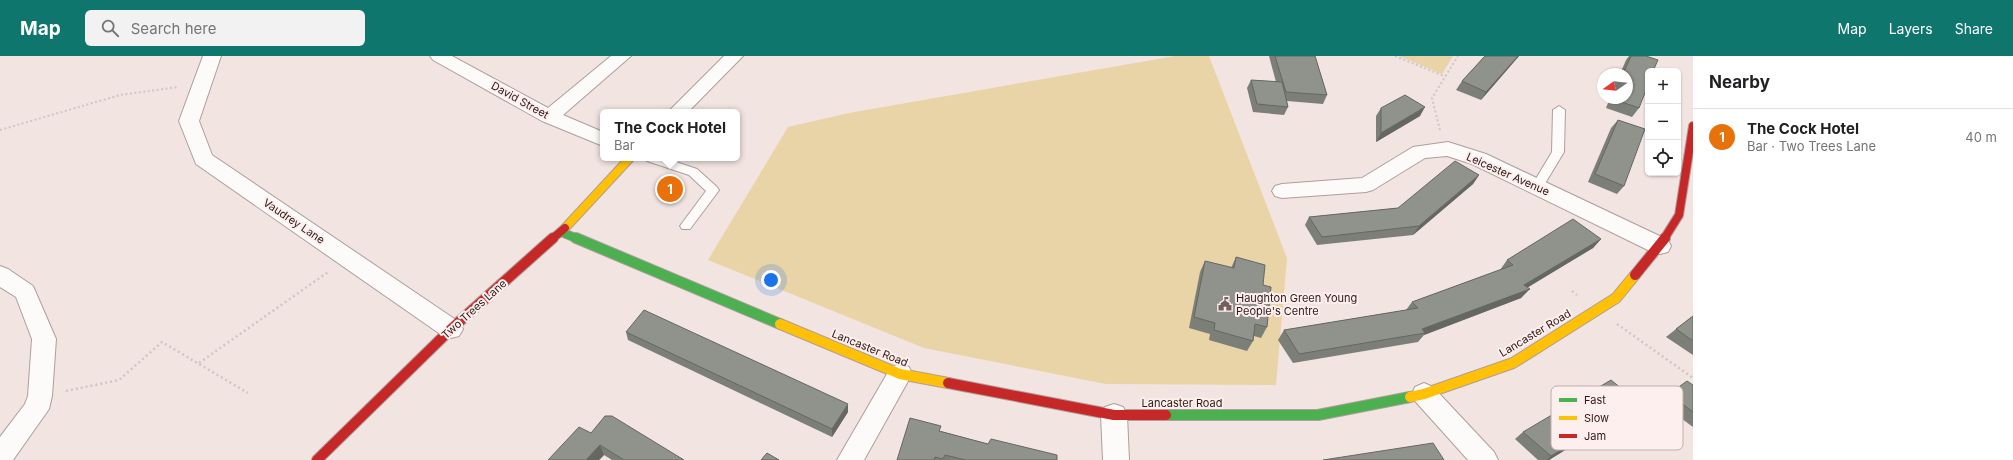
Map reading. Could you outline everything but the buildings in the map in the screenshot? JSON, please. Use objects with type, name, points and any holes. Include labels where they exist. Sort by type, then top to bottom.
[{"type":"street","name":"Vaudrey Lane","points":[[212,56],[189,121],[203,159],[451,329]]},
{"type":"street","name":"David Street","points":[[439,56],[548,116],[600,138]]},
{"type":"street","points":[[548,116],[622,56]]},
{"type":"street","points":[[680,109],[734,56]]},
{"type":"street","name":"Lancaster Road","points":[[561,232],[900,374],[1114,415],[1318,415],[1424,394],[1513,363],[1616,298],[1660,246],[1679,214],[1693,126]]},
{"type":"street","name":"Leicester Avenue","points":[[1282,191],[1366,185],[1420,152],[1448,149],[1479,159],[1660,246]]},
{"type":"street","name":"Two Trees Lane","points":[[317,460],[451,329],[561,232],[627,161]]},
{"type":"street","points":[[0,275],[25,292],[44,339],[40,396],[36,409],[0,457]]},
{"type":"street","points":[[850,460],[900,374]]},
{"type":"street","points":[[1424,394],[1485,460]]},
{"type":"street","points":[[1114,415],[1116,460]]},
{"type":"lane","points":[[1537,186],[1558,152],[1559,110]]},
{"type":"lane","points":[[660,161],[693,172],[713,190],[686,226]]},
{"type":"path","points":[[1395,56],[1444,76]]},
{"type":"path","points":[[1441,134],[1432,98],[1444,76],[1458,56]]},
{"type":"path","points":[[0,130],[120,95],[201,84]]},
{"type":"path","points":[[199,363],[348,258]]},
{"type":"path","points":[[1597,310],[1693,378]]},
{"type":"path","points":[[40,396],[119,380],[162,342],[248,393]]},
{"type":"shaded area","points":[[1175,56],[1209,56],[1287,258],[1276,385],[1106,384],[924,348],[708,260],[788,127],[849,113]]},
{"type":"shaded area","points":[[1399,56],[1453,56],[1442,74]]},
{"type":"traffic: fast","points":[[561,232],[780,324]]},
{"type":"traffic: fast","points":[[1166,415],[1318,415],[1410,397]]},
{"type":"traffic: slow","points":[[565,228],[627,161]]},
{"type":"traffic: slow","points":[[1410,397],[1424,394],[1513,363],[1616,298],[1635,275]]},
{"type":"traffic: slow","points":[[780,324],[900,374],[948,383]]},
{"type":"traffic: jam","points":[[1635,275],[1660,246],[1679,215],[1693,126]]},
{"type":"traffic: jam","points":[[317,460],[451,329],[565,228]]},
{"type":"traffic: jam","points":[[948,383],[1114,415],[1166,415]]},
{"type":"place","name":"The Cock Hotel","points":[[670,189]]},
{"type":"place","name":"Haughton Green Young People's Centre","points":[[1225,304]]}]
